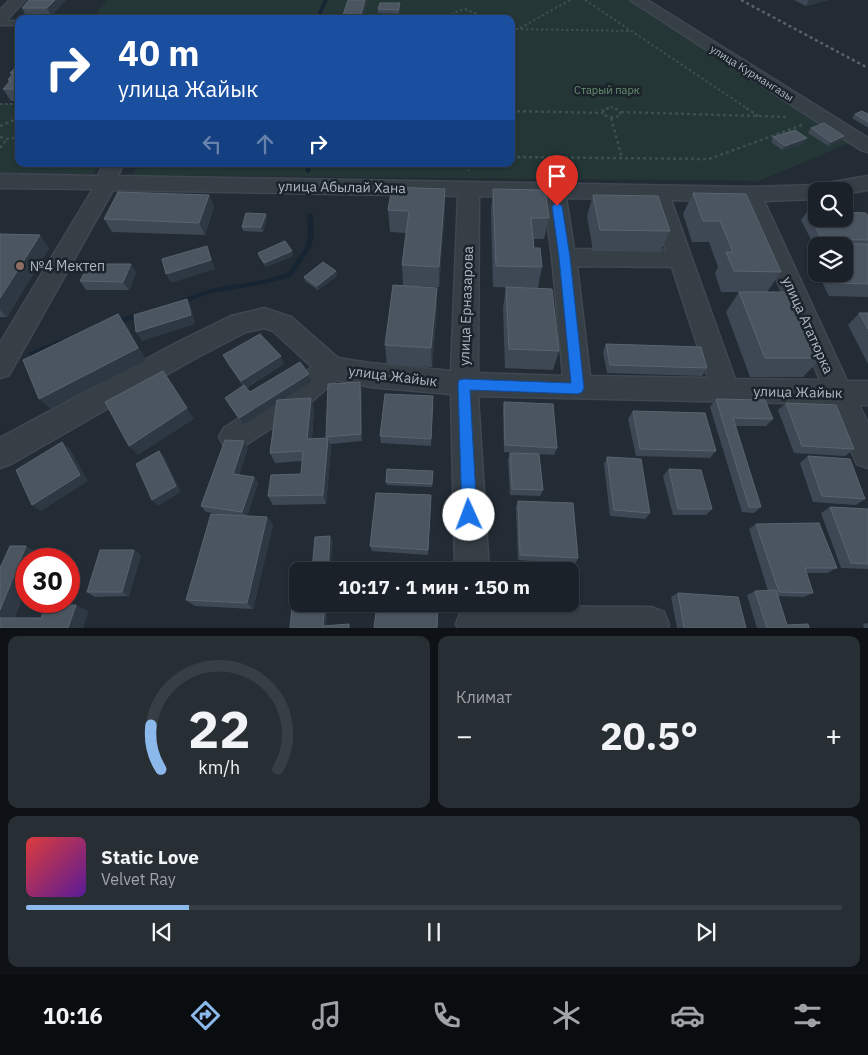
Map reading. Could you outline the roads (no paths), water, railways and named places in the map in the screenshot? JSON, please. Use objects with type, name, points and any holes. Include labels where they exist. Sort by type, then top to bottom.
[{"type":"street","points":[[0,21],[18,0]]},
{"type":"street","name":"улица Курмангазы","points":[[637,0],[868,146]]},
{"type":"street","points":[[0,367],[88,218],[109,174]]},
{"type":"street","name":"улица Абылай Хана","points":[[0,181],[109,174],[469,190],[751,194],[808,192]]},
{"type":"street","name":"улица Абылай Хана","points":[[853,185],[868,183]]},
{"type":"street","name":"улица Ерназарова","points":[[469,190],[464,384],[472,562]]},
{"type":"street","points":[[554,191],[564,257],[578,388]]},
{"type":"street","points":[[658,192],[726,390]]},
{"type":"street","name":"улица Ататюрка","points":[[751,194],[868,454]]},
{"type":"street","points":[[564,257],[681,259]]},
{"type":"street","name":"улица Жайык","points":[[0,454],[185,351],[240,323],[264,318],[282,324],[331,368],[370,375],[464,384],[868,393]]},
{"type":"street","points":[[234,437],[300,394],[331,368]]},
{"type":"street","points":[[474,618],[651,625]]},
{"type":"lane","points":[[0,21],[15,23]]},
{"type":"waterway","points":[[319,15],[326,0]]},
{"type":"waterway","points":[[308,171],[309,167]]},
{"type":"waterway","points":[[116,321],[150,313],[210,291],[264,282],[289,275],[308,248],[311,235],[310,215]]},
{"type":"waterway","points":[[32,354],[62,342]]},
{"type":"railway","points":[[741,0],[868,68]]},
{"type":"place","name":"№4 Мектеп","points":[[20,266]]},
{"type":"park label","name":"Старый парк","points":[[607,90]]}]
